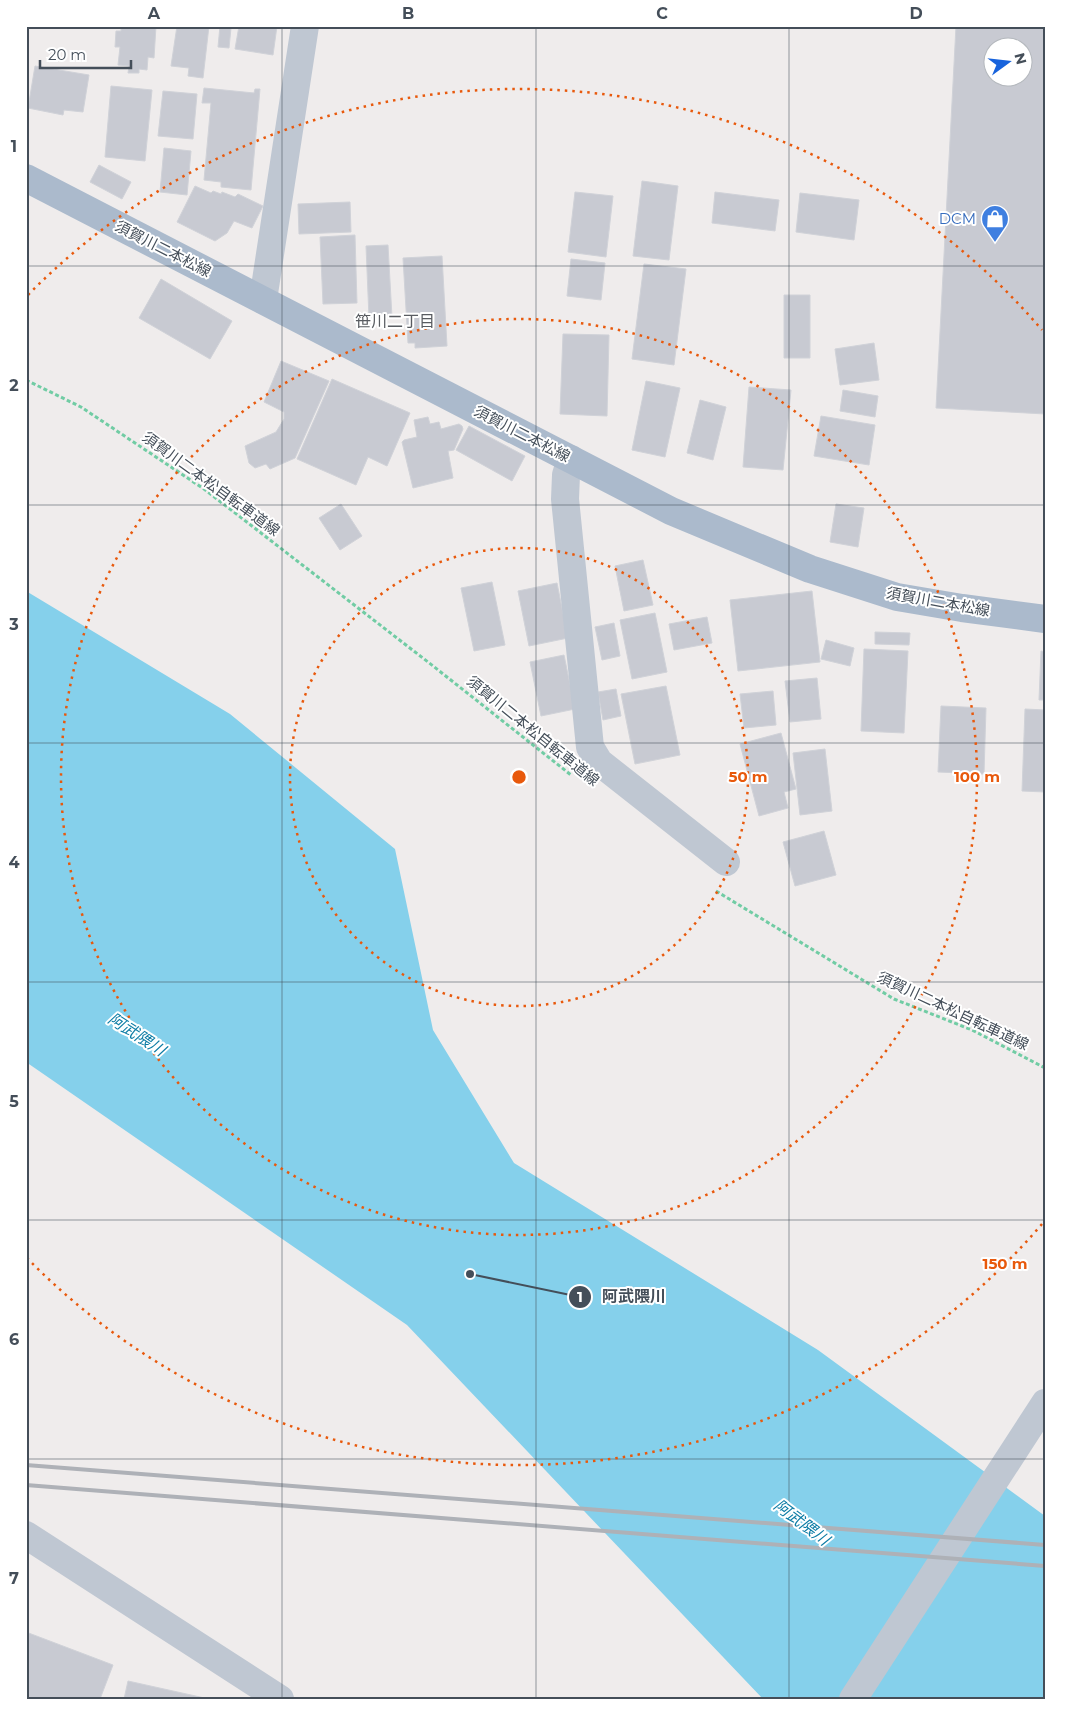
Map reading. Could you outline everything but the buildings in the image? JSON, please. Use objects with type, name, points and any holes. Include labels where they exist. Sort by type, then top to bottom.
[{"type":"main road","name":"須賀川二本松線","points":[[26,178],[671,510],[810,569],[897,597],[1045,619]]},
{"type":"street","points":[[263,300],[305,26]]},
{"type":"street","points":[[571,459],[566,475],[565,499],[590,747],[599,762],[726,862]]},
{"type":"street","points":[[853,1699],[1045,1403]]},
{"type":"street","points":[[26,1535],[280,1699]]},
{"type":"path","name":"須賀川二本松自転車道線","points":[[26,380],[81,407],[204,489],[573,776]]},
{"type":"path","name":"須賀川二本松自転車道線","points":[[712,889],[894,999],[972,1030],[1045,1068]]},
{"type":"water","points":[[26,591],[230,714],[395,849],[433,1030],[514,1163],[818,1350],[1045,1516],[1045,1699],[763,1699],[407,1325],[26,1062]]},
{"type":"railway","points":[[26,1465],[1045,1545]]},
{"type":"railway","points":[[26,1485],[1045,1566]]},
{"type":"place","name":"DCM","points":[[995,243]]},
{"type":"place","name":"阿武隈川","points":[[470,1274]]},
{"type":"district","name":"笹川二丁目","points":[[395,321]]}]
